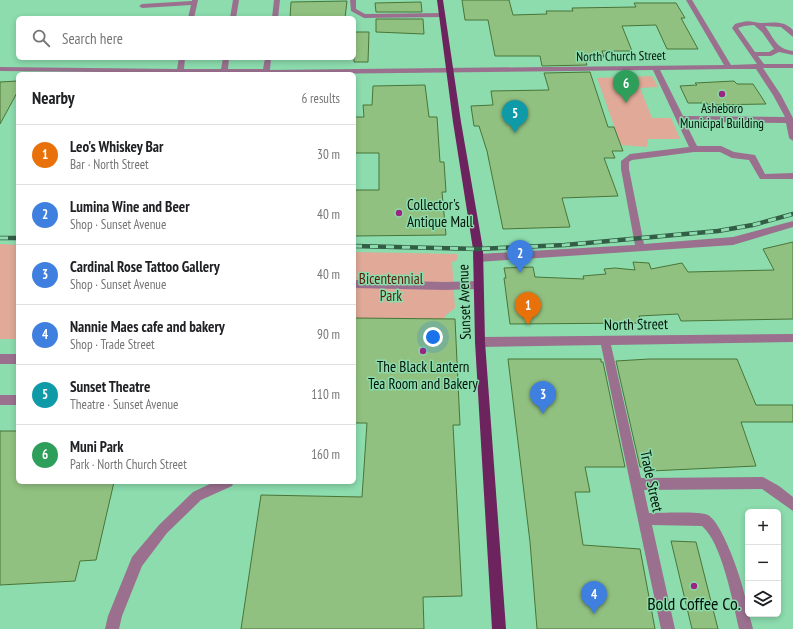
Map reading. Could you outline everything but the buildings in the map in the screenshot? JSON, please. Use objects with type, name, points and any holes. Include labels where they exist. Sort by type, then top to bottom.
[{"type":"main road","name":"Sunset Avenue","points":[[440,0],[478,249],[480,342],[499,629]]},
{"type":"street","points":[[233,16],[236,0]]},
{"type":"street","points":[[274,16],[277,0]]},
{"type":"street","points":[[353,0],[353,10],[364,16],[442,15]]},
{"type":"street","points":[[689,0],[729,67]]},
{"type":"street","points":[[142,6],[194,2],[191,16]]},
{"type":"street","points":[[793,53],[784,53],[777,50],[761,27],[755,24],[747,23],[735,28],[753,54],[777,95],[789,118],[793,138]]},
{"type":"street","points":[[761,27],[764,24],[781,24],[787,26],[793,35]]},
{"type":"street","points":[[753,54],[771,54],[777,50]]},
{"type":"street","points":[[180,70],[182,60]]},
{"type":"street","points":[[224,71],[226,60]]},
{"type":"street","points":[[266,72],[268,60]]},
{"type":"street","name":"North Church Street","points":[[266,72],[793,66]]},
{"type":"street","points":[[656,68],[694,149]]},
{"type":"street","name":"North Church Street","points":[[0,69],[180,70],[234,72]]},
{"type":"street","points":[[681,119],[789,120]]},
{"type":"street","points":[[640,248],[625,169],[625,161],[630,157],[694,149],[721,149],[732,155],[752,157],[763,177],[793,176]]},
{"type":"street","points":[[478,258],[640,248],[733,240],[793,224]]},
{"type":"street","points":[[356,284],[445,286],[478,285]]},
{"type":"street","name":"North Street","points":[[480,342],[793,338]]},
{"type":"street","name":"Trade Street","points":[[605,340],[668,629]]},
{"type":"street","points":[[0,359],[16,359]]},
{"type":"street","points":[[0,400],[16,400]]},
{"type":"street","points":[[636,484],[763,483],[775,490],[793,505]]},
{"type":"street","points":[[112,629],[115,616],[137,562],[163,529],[197,496],[224,484]]},
{"type":"street","points":[[644,519],[704,520],[711,526],[720,541],[730,569],[739,598],[746,629]]},
{"type":"green space","points":[[652,76],[658,87],[640,88],[652,118],[671,118],[680,139],[648,139],[647,147],[621,145],[597,78]]},
{"type":"green space","points":[[0,244],[16,245],[16,339],[0,339]]},
{"type":"green space","name":"Bicentennial Park","points":[[356,252],[457,254],[457,260],[452,262],[455,308],[445,316],[444,320],[356,320]]},
{"type":"railway","points":[[356,246],[478,249],[565,245],[718,231],[753,225],[793,214]]},
{"type":"railway","points":[[0,238],[16,238]]},
{"type":"place","name":"Asheboro Municipal Building","points":[[722,94]]},
{"type":"place","name":"Muni Park","points":[[626,103]]},
{"type":"place","name":"Sunset Theatre","points":[[515,133]]},
{"type":"place","name":"Collector's Antique Mall","points":[[399,213]]},
{"type":"place","name":"Lumina Wine and Beer","points":[[520,273]]},
{"type":"place","name":"Leo's Whiskey Bar","points":[[528,325]]},
{"type":"place","name":"The Black Lantern Tea Room and Bakery","points":[[423,351]]},
{"type":"place","name":"Cardinal Rose Tattoo Gallery","points":[[543,414]]},
{"type":"place","name":"Bold Coffee Co.","points":[[694,586]]},
{"type":"place","name":"Nannie Maes cafe and bakery","points":[[594,614]]}]
